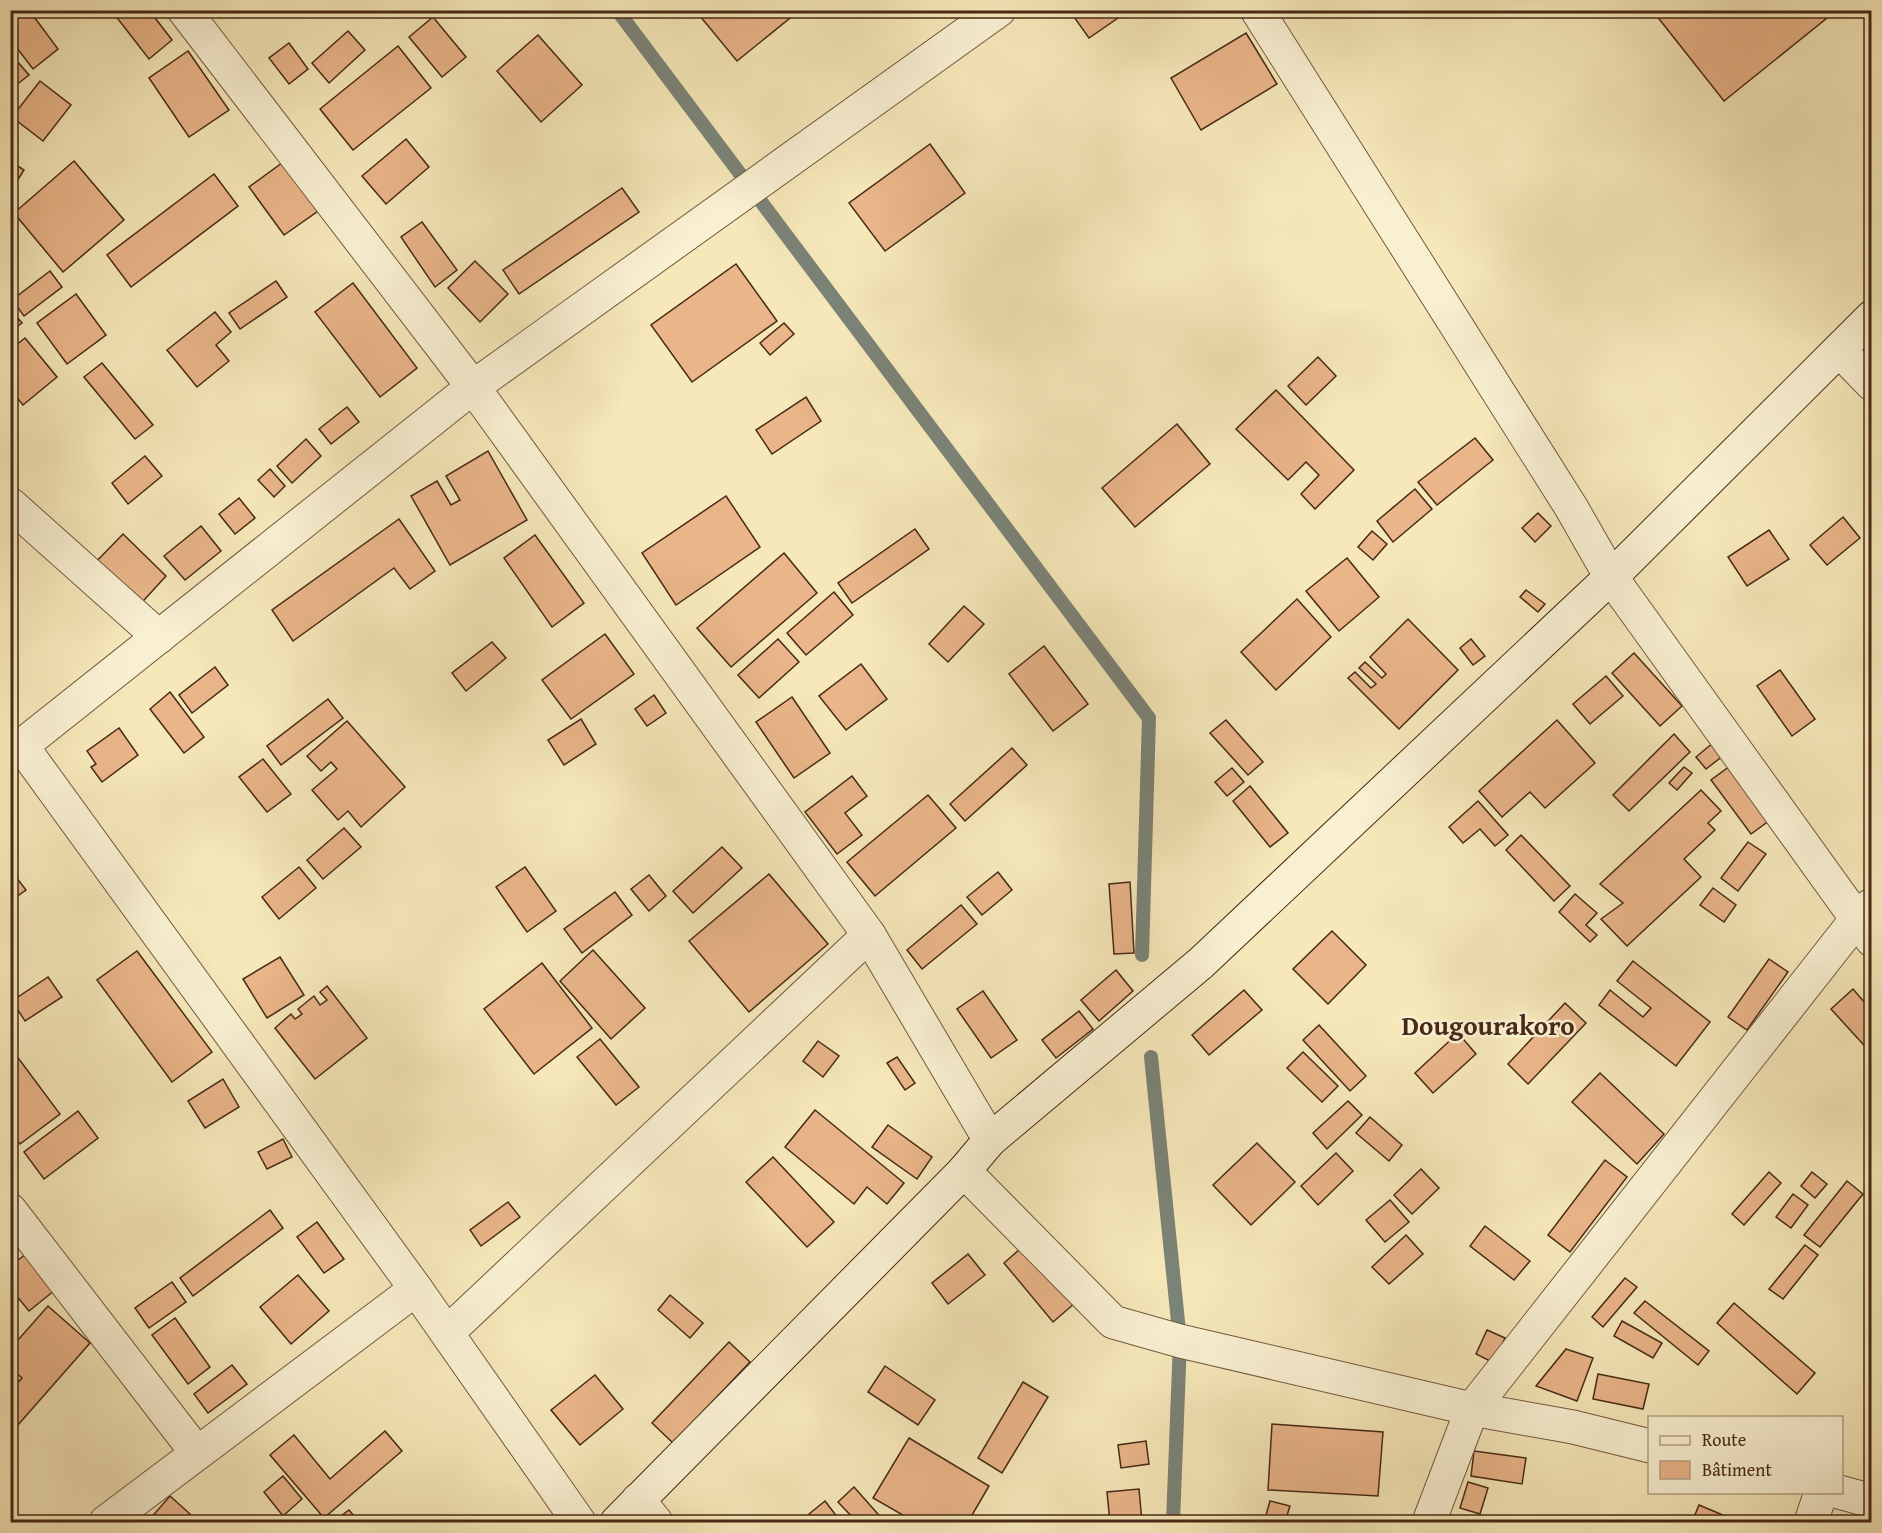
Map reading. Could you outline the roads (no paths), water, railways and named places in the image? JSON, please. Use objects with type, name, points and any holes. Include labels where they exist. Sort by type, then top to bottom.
[{"type":"street","points":[[184,10],[473,387],[868,935],[990,1140]]},
{"type":"street","points":[[579,1522],[416,1289],[16,750],[473,387],[999,10]]},
{"type":"street","points":[[1257,10],[1571,507],[1611,577],[1866,921],[1472,1409],[1429,1522]]},
{"type":"street","points":[[637,1515],[964,1171],[990,1140],[1201,963],[1611,577],[1872,317]]},
{"type":"street","points":[[1839,350],[1872,384]]},
{"type":"street","points":[[10,504],[159,637]]},
{"type":"street","points":[[447,1333],[868,935]]},
{"type":"street","points":[[964,1171],[1113,1322],[1180,1341],[1472,1409],[1573,1427],[1648,1446]]},
{"type":"street","points":[[10,1210],[197,1453]]},
{"type":"street","points":[[106,1522],[416,1289]]},
{"type":"street","points":[[1843,1493],[1872,1501]]},
{"type":"street","points":[[1811,1522],[1820,1494]]},
{"type":"waterway","points":[[617,10],[1149,718],[1142,955]]},
{"type":"waterway","points":[[1151,1057],[1180,1341],[1173,1522]]},
{"type":"district","name":"Dougourakoro","points":[[1488,1026]]}]
